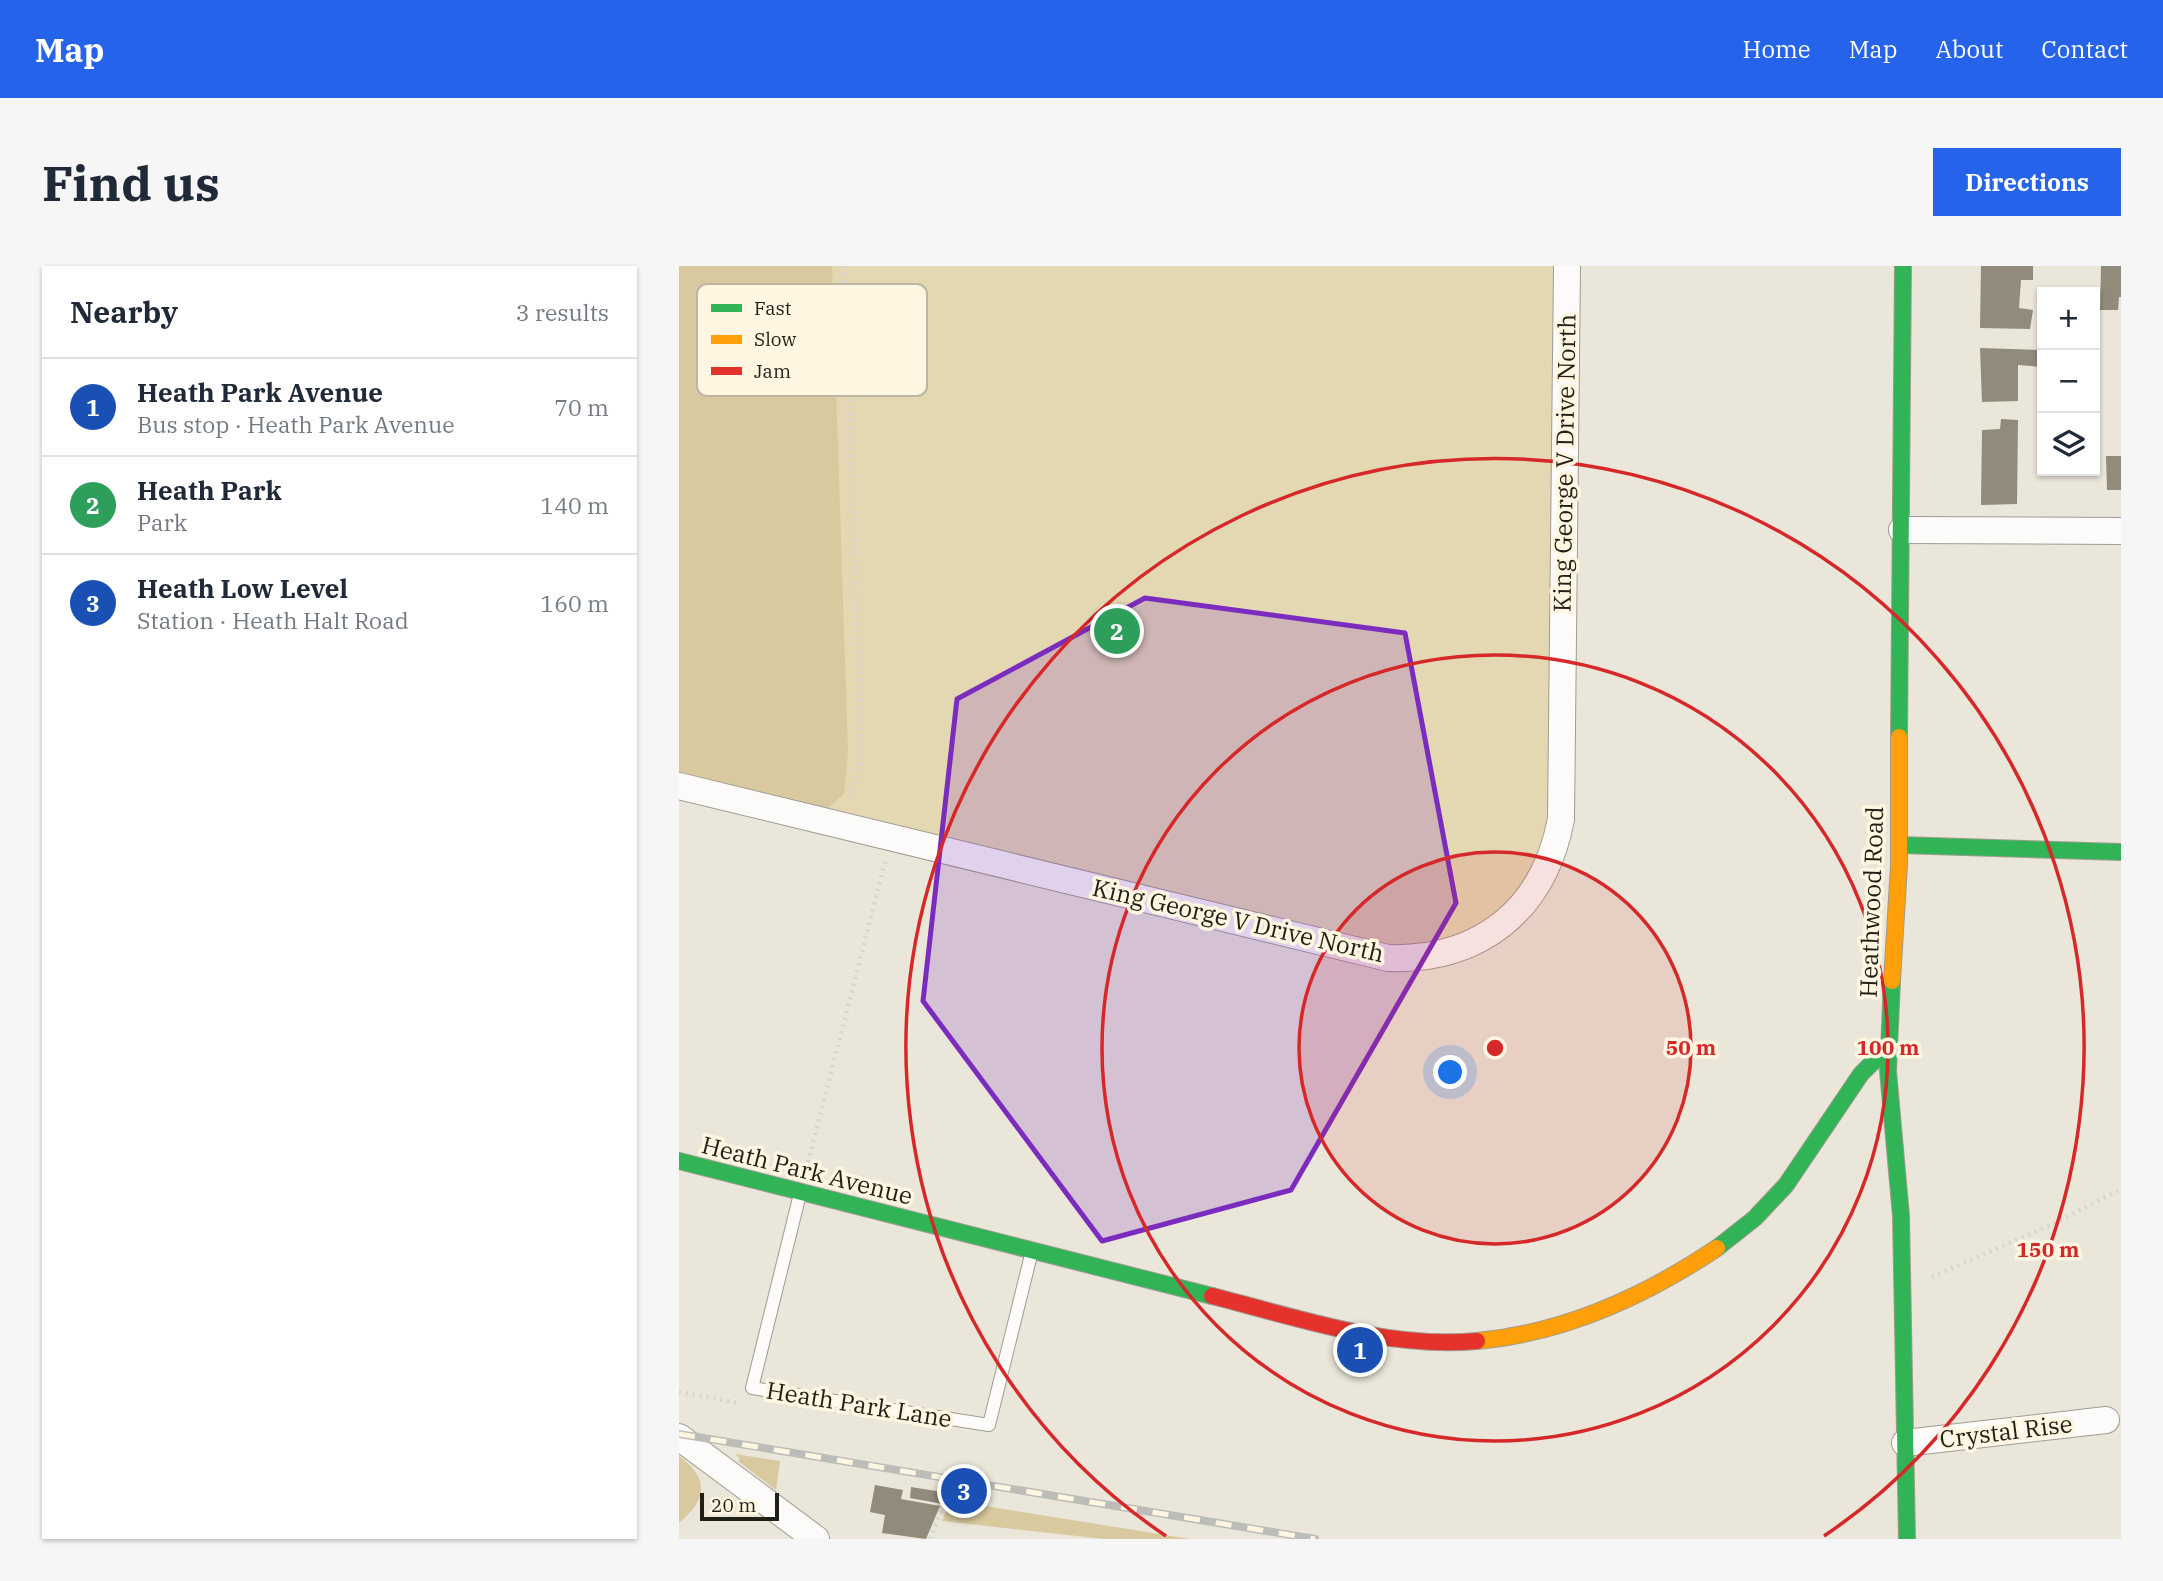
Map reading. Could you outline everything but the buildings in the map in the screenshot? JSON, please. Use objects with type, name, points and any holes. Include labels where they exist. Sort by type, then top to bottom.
[{"type":"street","name":"King George V Drive North","points":[[679,786],[1388,958],[1422,957],[1454,951],[1472,944],[1508,920],[1535,889],[1557,841],[1561,819],[1567,266]]},
{"type":"street","name":"Heathwood Road","points":[[1903,266],[1898,803],[1901,845],[1888,1052],[1901,1216],[1907,1539]]},
{"type":"street","points":[[1902,530],[2121,531]]},
{"type":"street","points":[[1901,845],[2121,852]]},
{"type":"street","name":"Heath Park Avenue","points":[[679,1161],[1345,1331],[1394,1339],[1456,1343],[1484,1341],[1542,1329],[1600,1311],[1697,1263],[1735,1236],[1787,1184],[1867,1067],[1888,1052]]},
{"type":"street","name":"Crystal Rise","points":[[1905,1443],[2106,1420]]},
{"type":"street","points":[[679,1437],[816,1539]]},
{"type":"lane","name":"Heath Park Lane","points":[[800,1193],[752,1388],[989,1425],[1032,1251]]},
{"type":"path","points":[[845,266],[846,284]]},
{"type":"path","points":[[842,826],[862,757],[850,396]]},
{"type":"path","points":[[800,1193],[891,838]]},
{"type":"path","points":[[1902,1290],[2049,1226],[2121,1189]]},
{"type":"path","points":[[679,1392],[756,1406],[761,1401],[764,1390]]},
{"type":"path","points":[[930,1539],[943,1507],[961,1511],[964,1503]]},
{"type":"highlighted area","points":[[1145,598],[1405,633],[1456,903],[1291,1190],[1102,1241],[923,1001],[957,699]]},
{"type":"shaded area","points":[[679,266],[1560,266],[1554,812],[1529,885],[1475,934],[1402,952],[679,779]]},
{"type":"shaded area","points":[[679,266],[832,266],[833,284],[697,284],[697,396],[836,396],[848,751],[844,794],[827,812],[679,776]]},
{"type":"shaded area","points":[[735,1454],[780,1461],[776,1490],[738,1461],[740,1459]]},
{"type":"shaded area","points":[[679,1456],[696,1473],[701,1489],[695,1506],[679,1523]]},
{"type":"shaded area","points":[[966,1503],[1190,1539],[1104,1539],[942,1521],[946,1511],[964,1514]]},
{"type":"railway","points":[[679,1434],[1315,1539]]},
{"type":"traffic: fast","points":[[1899,737],[1903,266]]},
{"type":"traffic: fast","points":[[1900,845],[2121,852]]},
{"type":"traffic: fast","points":[[1892,981],[1888,1071],[1901,1216],[1907,1539]]},
{"type":"traffic: fast","points":[[1717,1248],[1755,1218],[1786,1185],[1861,1074],[1888,1052]]},
{"type":"traffic: fast","points":[[679,1161],[1212,1296]]},
{"type":"traffic: slow","points":[[1892,981],[1899,865],[1899,737]]},
{"type":"traffic: slow","points":[[1477,1341],[1541,1330],[1603,1310],[1661,1282],[1717,1248]]},
{"type":"traffic: jam","points":[[1212,1296],[1310,1322],[1377,1336],[1443,1342],[1477,1341]]},
{"type":"place","name":"Heath Park","points":[[1117,631]]},
{"type":"place","name":"Heath Park Avenue","points":[[1360,1350]]},
{"type":"place","name":"Heath Low Level","points":[[964,1491]]}]
